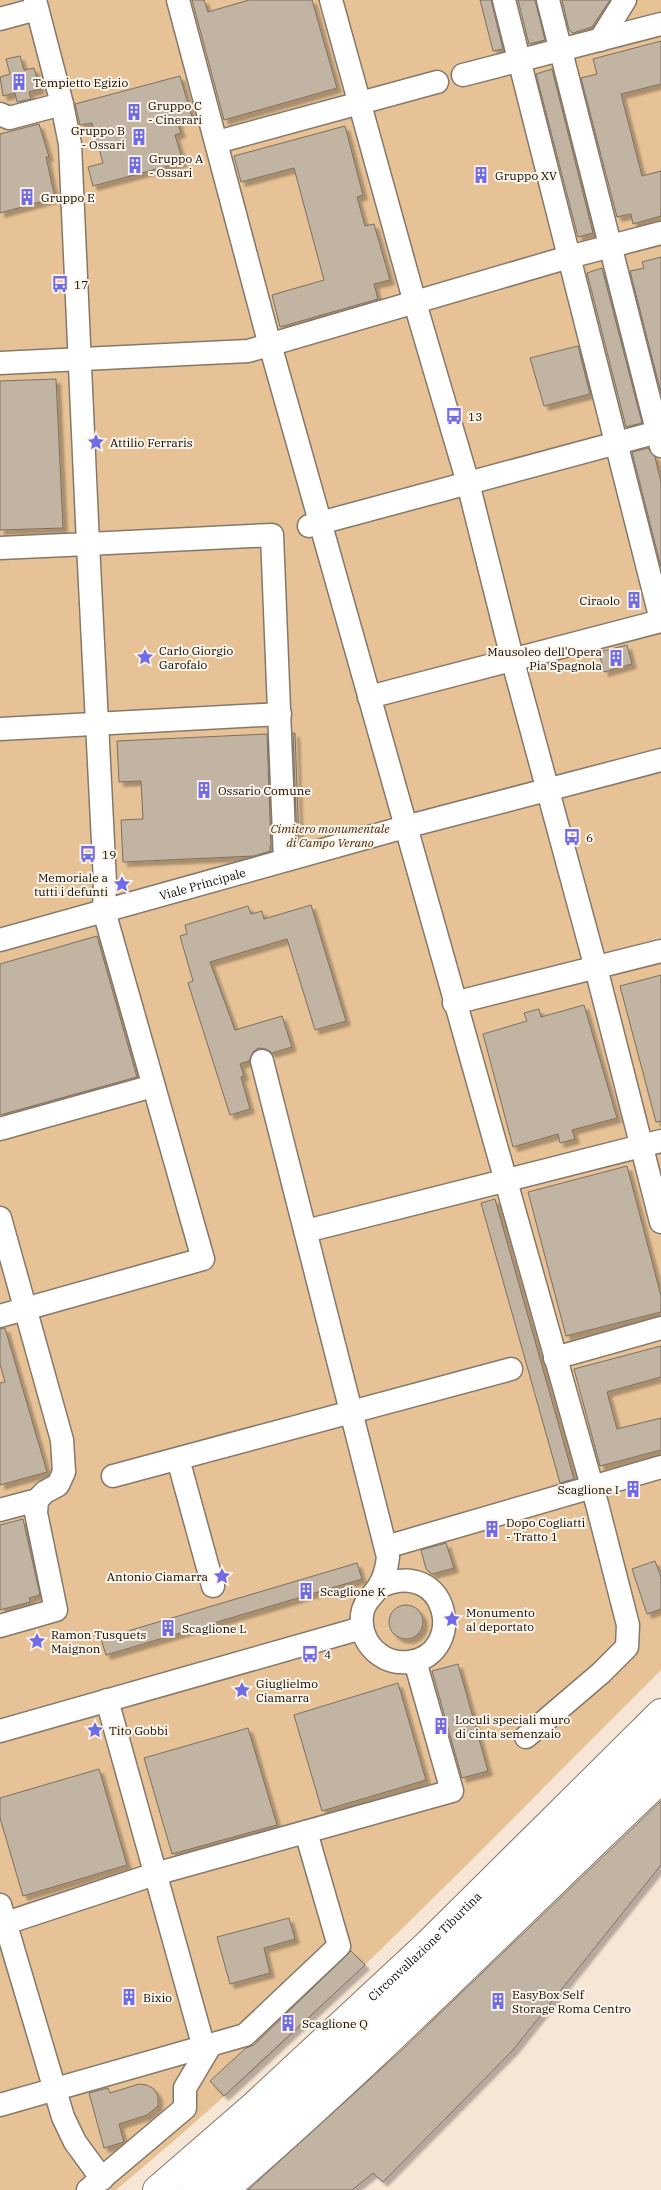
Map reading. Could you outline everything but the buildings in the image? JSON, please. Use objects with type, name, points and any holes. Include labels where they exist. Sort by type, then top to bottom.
[{"type":"highway","points":[[573,1800],[621,1738],[661,1691]]},
{"type":"highway","name":"Circonvallazione Tiburtina","points":[[158,2190],[255,2105],[414,1957],[661,1713]]},
{"type":"highway","name":"Circonvallazione Tiburtina","points":[[193,2190],[386,2016],[656,1760]]},
{"type":"highway","name":"Circonvallazione Tiburtina","points":[[224,2190],[282,2140],[383,2047],[556,1878],[656,1760]]},
{"type":"lane","points":[[178,0],[272,351],[314,525],[369,697],[592,1487],[628,1625],[627,1647],[601,1673],[526,1736]]},
{"type":"lane","points":[[331,0],[358,103],[468,483],[512,658],[596,968],[651,1144],[661,1222]]},
{"type":"lane","points":[[369,697],[661,620],[504,0]]},
{"type":"lane","points":[[314,525],[616,442],[660,436],[548,0]]},
{"type":"lane","points":[[600,40],[626,0]]},
{"type":"lane","points":[[0,18],[36,4],[68,133],[72,171],[79,359],[98,724],[105,882],[104,911],[203,1259],[0,1316]]},
{"type":"lane","points":[[462,75],[661,24]]},
{"type":"lane","points":[[217,142],[437,82]]},
{"type":"lane","points":[[0,114],[9,118],[62,104]]},
{"type":"lane","points":[[0,363],[272,351],[415,303],[569,257],[661,233]]},
{"type":"lane","points":[[0,548],[272,535],[286,860]]},
{"type":"lane","points":[[0,729],[280,714]]},
{"type":"lane","name":"Viale Principale","points":[[0,940],[405,827],[661,760]]},
{"type":"lane","points":[[454,1003],[661,951]]},
{"type":"lane","points":[[262,1061],[387,1552],[395,1568],[408,1580]]},
{"type":"lane","points":[[0,1129],[153,1086]]},
{"type":"lane","points":[[306,1231],[651,1144]]},
{"type":"lane","points":[[0,1218],[62,1440],[63,1478],[58,1485],[45,1492],[37,1500],[0,1510]]},
{"type":"lane","points":[[555,1358],[661,1328]]},
{"type":"lane","points":[[113,1476],[512,1369]]},
{"type":"lane","points":[[178,1459],[213,1586]]},
{"type":"lane","points":[[387,1552],[661,1467]]},
{"type":"lane","points":[[0,1626],[56,1610],[36,1513],[37,1500]]},
{"type":"lane","points":[[379,1587],[386,1571],[387,1552]]},
{"type":"lane","points":[[393,1580],[408,1580],[427,1587],[440,1602],[444,1612],[444,1628],[439,1642],[432,1650],[415,1661],[397,1662],[381,1656],[366,1639],[362,1628],[364,1606],[379,1587],[393,1580]]},
{"type":"lane","points":[[0,1731],[362,1628]]},
{"type":"lane","points":[[107,1700],[155,1874],[207,2047],[185,2088],[185,2108],[95,2185],[63,2117],[2,1918],[155,1874],[452,1791],[415,1661]]},
{"type":"lane","points":[[0,2105],[245,2035],[340,1946],[306,1832]]},
{"type":"green space","name":"Cimitero monumentale di Campo Verano","points":[[0,0],[661,0],[661,1670],[326,2002],[188,2129],[116,2190],[0,2190]]},
{"type":"place","name":"Tempietto Egizio","points":[[19,82]]},
{"type":"place","name":"Gruppo C - Cinerari","points":[[134,112]]},
{"type":"place","name":"Gruppo B - Ossari","points":[[139,137]]},
{"type":"place","name":"Gruppo A - Ossari","points":[[135,165]]},
{"type":"place","name":"Gruppo XV","points":[[481,175]]},
{"type":"place","name":"Gruppo E","points":[[27,197]]},
{"type":"place","name":"17","points":[[60,284]]},
{"type":"place","name":"13","points":[[454,416]]},
{"type":"place","name":"Attilio Ferraris","points":[[96,442]]},
{"type":"place","name":"Ciraolo","points":[[634,600]]},
{"type":"place","name":"Carlo Giorgio Garofalo","points":[[145,657]]},
{"type":"place","name":"Mausoleo dell'Opera Pia Spagnola","points":[[616,658]]},
{"type":"place","name":"Ossario Comune","points":[[204,790]]},
{"type":"place","name":"6","points":[[572,837]]},
{"type":"place","name":"19","points":[[88,854]]},
{"type":"place","name":"Memoriale a tutti i defunti","points":[[122,884]]},
{"type":"place","name":"Scaglione I","points":[[633,1489]]},
{"type":"place","name":"Dopo Cogliatti - Tratto 1","points":[[492,1529]]},
{"type":"place","name":"Antonio Ciamarra","points":[[222,1576]]},
{"type":"place","name":"Scaglione K","points":[[306,1591]]},
{"type":"place","name":"Monumento al deportato","points":[[452,1619]]},
{"type":"place","name":"Scaglione L","points":[[168,1628]]},
{"type":"place","name":"Ramon Tusquets Maignon","points":[[37,1641]]},
{"type":"place","name":"4","points":[[310,1654]]},
{"type":"place","name":"Giuglielmo Ciamarra","points":[[242,1690]]},
{"type":"place","name":"Loculi speciali muro di cinta semenzaio","points":[[441,1726]]},
{"type":"place","name":"Tito Gobbi","points":[[95,1730]]},
{"type":"place","name":"Bixio","points":[[129,1997]]},
{"type":"place","name":"EasyBox Self Storage Roma Centro","points":[[498,2001]]},
{"type":"place","name":"Scaglione Q","points":[[288,2023]]}]
